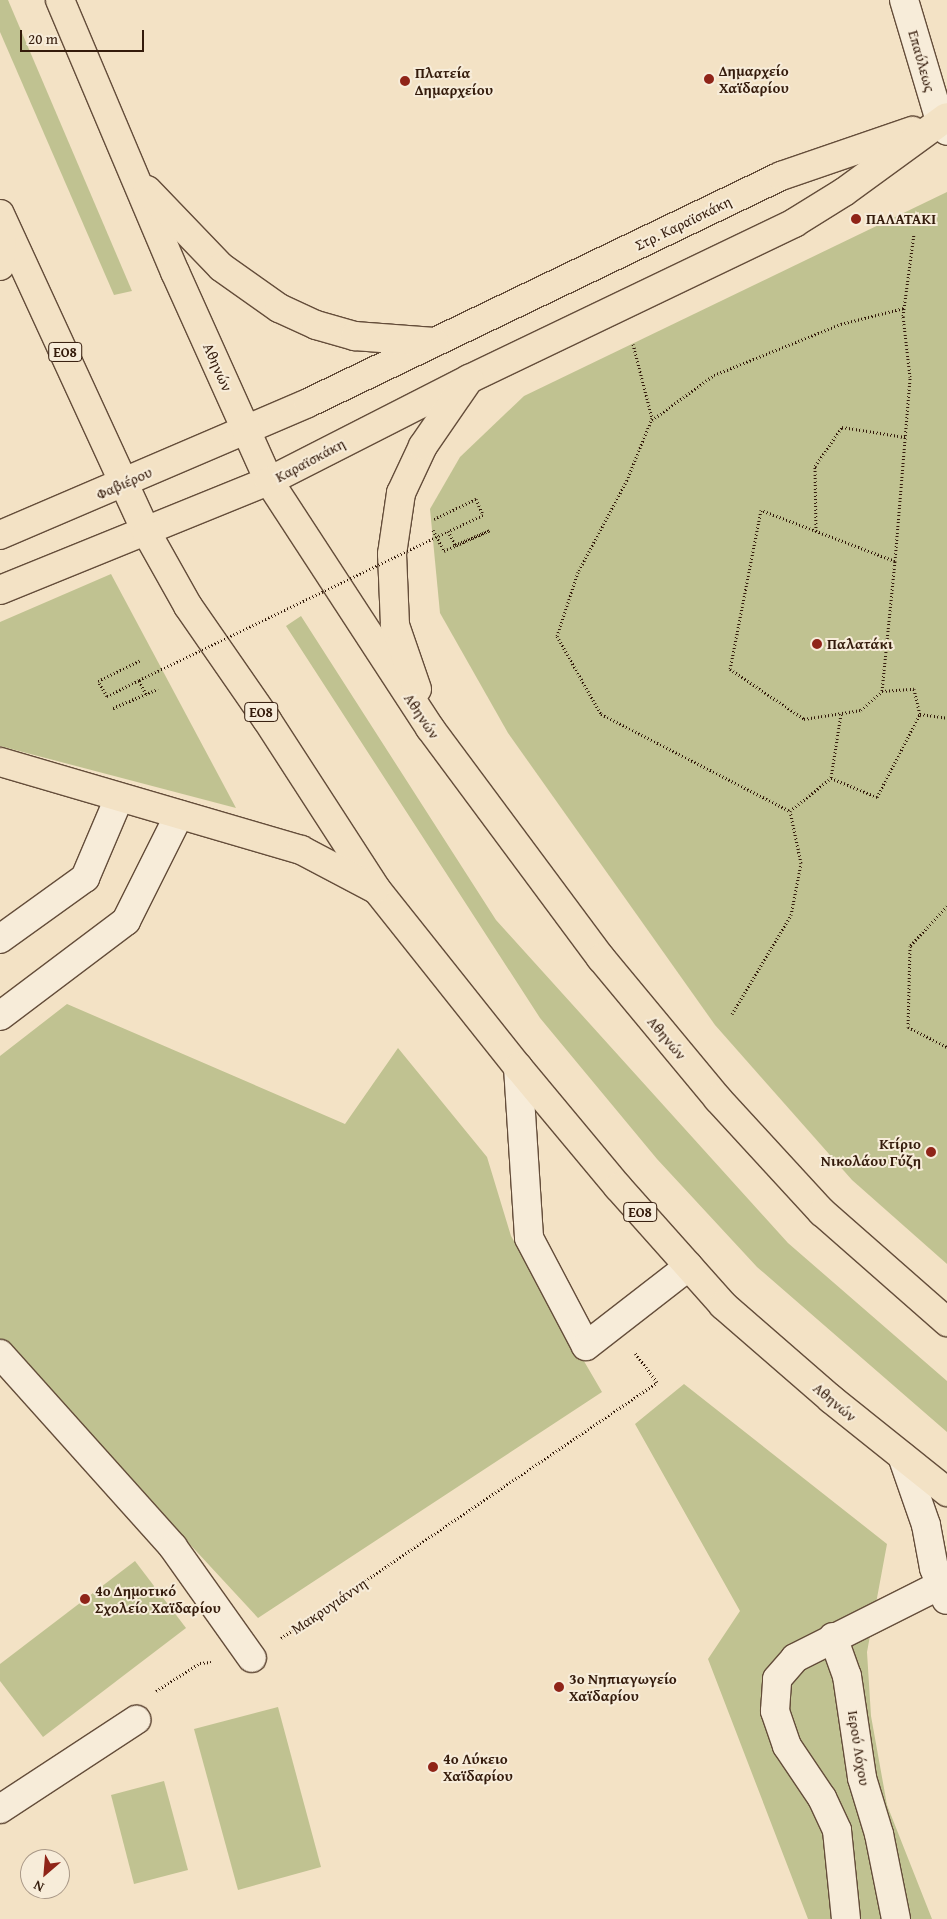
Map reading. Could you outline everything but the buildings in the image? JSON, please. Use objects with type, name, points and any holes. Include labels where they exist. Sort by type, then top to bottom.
[{"type":"main road","name":"Αθηνών","points":[[60,0],[134,176],[270,481],[430,728],[601,958],[718,1098],[822,1212],[947,1322]]},
{"type":"main road","points":[[430,728],[395,626],[392,554],[401,493],[423,446],[469,379],[794,223],[844,192],[945,123]]},
{"type":"main road","name":"Στρ. Καραϊσκάκη","points":[[434,342],[781,176],[945,123]]},
{"type":"main road","points":[[134,176],[220,267],[278,308],[316,325],[354,336],[434,342]]},
{"type":"main road","name":"Αθηνών","points":[[2,217],[147,533],[188,606],[267,720],[377,890],[518,1067],[723,1305],[947,1492]]},
{"type":"main road","points":[[0,266],[2,217]]},
{"type":"main road","points":[[246,428],[308,403],[434,342]]},
{"type":"main road","name":"Καραϊσκάκη","points":[[147,533],[270,481],[469,379]]},
{"type":"main road","name":"Φαβιέρου","points":[[0,535],[124,483],[246,428]]},
{"type":"main road","points":[[0,590],[147,533]]},
{"type":"main road","points":[[0,762],[301,850],[377,890]]},
{"type":"street","name":"Επαύλεως","points":[[904,0],[945,123]]},
{"type":"street","points":[[0,939],[85,878],[119,798]]},
{"type":"street","points":[[0,1016],[126,921],[179,815]]},
{"type":"street","points":[[518,1067],[529,1238],[586,1346],[689,1266]]},
{"type":"street","points":[[0,1354],[173,1547],[252,1658]]},
{"type":"street","points":[[846,1919],[837,1830],[822,1798],[787,1746],[775,1711],[776,1679],[795,1658],[833,1637],[944,1593],[934,1568],[926,1525],[902,1456]]},
{"type":"street","name":"Ιερού Λόχου","points":[[833,1637],[847,1676],[862,1778],[879,1834],[896,1919]]},
{"type":"street","points":[[0,1809],[136,1720]]},
{"type":"street","points":[[822,1798],[862,1778]]},
{"type":"path","points":[[882,691],[910,377],[904,308],[914,234]]},
{"type":"path","points":[[790,811],[601,714],[557,636],[578,572],[627,480],[651,421],[714,375],[841,324],[904,308]]},
{"type":"path","points":[[633,344],[651,421]]},
{"type":"path","points":[[816,531],[815,466],[842,427],[905,437]]},
{"type":"path","points":[[141,660],[98,681],[107,696],[139,680],[448,531],[483,515],[476,499],[429,522],[444,551],[490,530],[455,545],[448,531]]},
{"type":"path","points":[[831,778],[877,797],[920,714],[914,690],[882,691],[861,710],[804,719],[730,669],[761,510],[895,561]]},
{"type":"path","points":[[139,680],[146,694],[114,708],[158,689]]},
{"type":"path","points":[[790,811],[831,778],[841,714]]},
{"type":"path","points":[[920,714],[947,718]]},
{"type":"path","points":[[732,1014],[791,915],[801,863],[790,811]]},
{"type":"path","points":[[947,906],[910,946],[908,1027],[947,1047]]},
{"type":"path","name":"Μακρυγιάννη","points":[[136,1720],[143,1700],[200,1663],[252,1658],[657,1382]]},
{"type":"green space","points":[[0,0],[8,0],[132,291],[114,295],[0,32]]},
{"type":"green space","name":"Παλατάκι","points":[[947,192],[947,1264],[852,1180],[715,1025],[508,733],[440,613],[430,509],[460,457],[524,396]]},
{"type":"green space","points":[[111,574],[236,808],[0,746],[0,622]]},
{"type":"green space","points":[[301,616],[496,920],[788,1243],[947,1381],[947,1432],[757,1267],[657,1159],[540,1018],[286,626]]},
{"type":"green space","points":[[67,1004],[345,1124],[398,1048],[487,1157],[511,1236],[602,1392],[258,1618],[0,1339],[0,1056]]},
{"type":"green space","points":[[684,1384],[887,1544],[867,1652],[871,1716],[887,1805],[932,1919],[808,1919],[708,1659],[740,1611],[635,1424]]},
{"type":"green space","points":[[135,1561],[186,1628],[43,1737],[0,1681],[0,1664]]},
{"type":"green space","points":[[278,1707],[321,1867],[238,1890],[194,1729]]},
{"type":"green space","points":[[164,1781],[188,1870],[134,1884],[111,1795]]},
{"type":"place","name":"Δημαρχείο Χαϊδαρίου","points":[[709,79]]},
{"type":"place","name":"Πλατεία Δημαρχείου","points":[[405,81]]},
{"type":"place","name":"ΠΑΛΑΤΑΚΙ","points":[[856,219]]},
{"type":"place","name":"Παλατάκι","points":[[817,644]]},
{"type":"place","name":"Κτίριο Νικολάου Γύζη","points":[[931,1152]]},
{"type":"place","name":"4ο Δημοτικό Σχολείο Χαϊδαρίου","points":[[85,1599]]},
{"type":"place","name":"3ο Νηπιαγωγείο Χαϊδαρίου","points":[[559,1687]]},
{"type":"place","name":"4ο Λύκειο Χαϊδαρίου","points":[[433,1767]]}]
